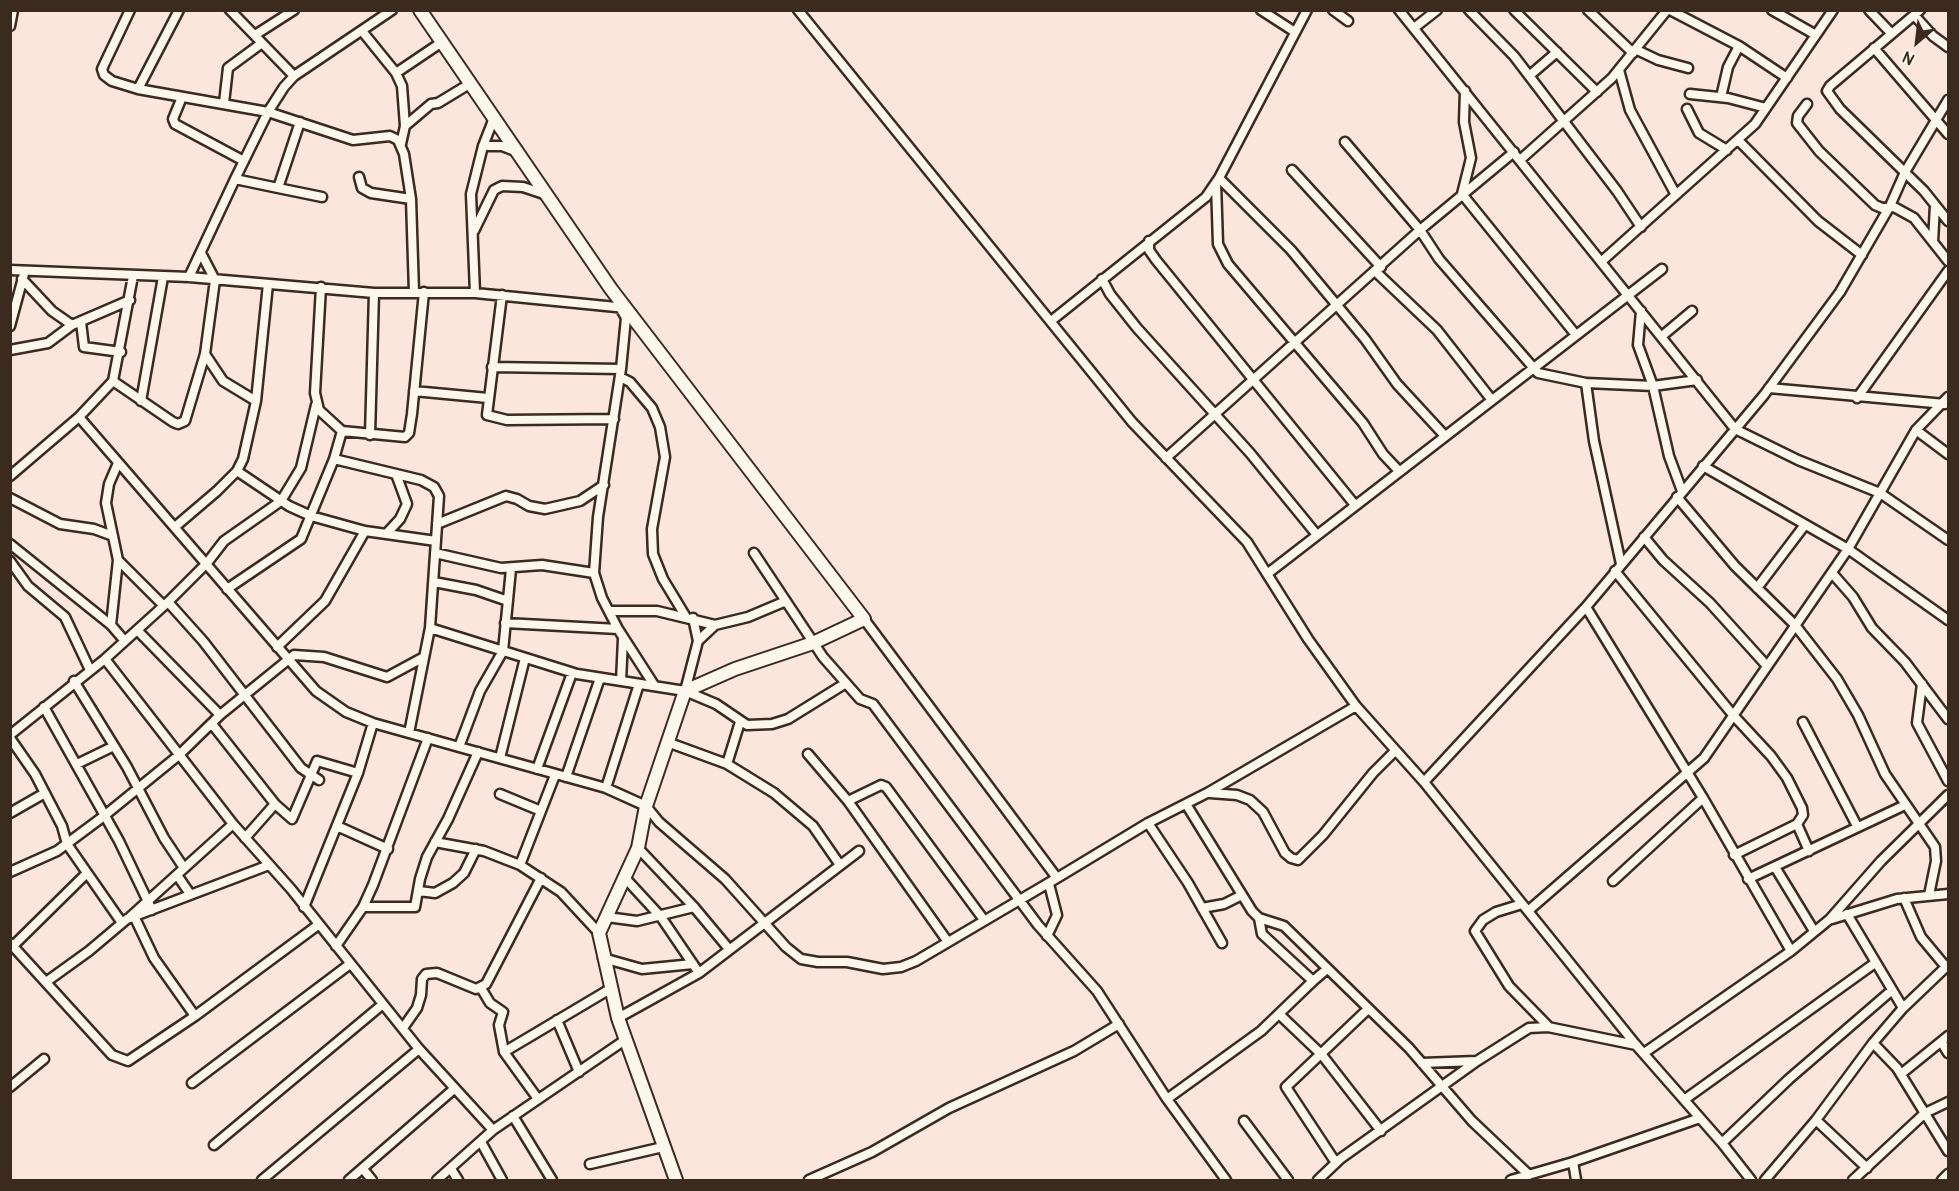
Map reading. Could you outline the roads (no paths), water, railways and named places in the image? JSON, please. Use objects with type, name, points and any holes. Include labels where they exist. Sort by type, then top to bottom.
[{"type":"street","points":[[10,26],[13,10]]},
{"type":"street","points":[[130,10],[103,72],[112,81],[138,89],[268,112],[353,140],[390,136],[401,144]]},
{"type":"street","points":[[138,89],[180,10]]},
{"type":"street","points":[[230,10],[294,76]]},
{"type":"street","points":[[255,35],[294,10]]},
{"type":"street","points":[[189,278],[268,112],[294,76],[392,10]]},
{"type":"street","points":[[420,10],[623,307],[864,618],[1053,881],[1056,912],[1047,936]]},
{"type":"street","points":[[798,10],[1132,422],[1247,542],[1308,639],[1356,706],[1424,782],[1636,1045],[1722,1143],[1751,1180]]},
{"type":"street","points":[[1261,10],[1295,32]]},
{"type":"street","points":[[1051,321],[1149,241],[1200,203],[1218,180],[1307,10]]},
{"type":"street","points":[[1333,10],[1348,21]]},
{"type":"street","points":[[1399,10],[1630,295],[1735,429],[1788,456],[1880,493],[1947,536]]},
{"type":"street","points":[[1414,28],[1437,10]]},
{"type":"street","points":[[1469,10],[1499,39],[1529,76],[1617,191],[1641,227]]},
{"type":"street","points":[[1514,10],[1597,92]]},
{"type":"street","points":[[1588,10],[1635,52],[1688,68]]},
{"type":"street","points":[[1520,160],[1619,70],[1669,10],[1739,46],[1787,78]]},
{"type":"street","points":[[1772,10],[1816,36]]},
{"type":"street","points":[[1602,261],[1738,141],[1766,108],[1833,10]]},
{"type":"street","points":[[1869,10],[1891,33]]},
{"type":"street","points":[[1948,47],[1933,36],[1917,13],[1830,86],[1828,95],[1879,149],[1905,172],[1948,221]]},
{"type":"street","points":[[362,31],[396,73],[402,86],[405,126],[401,144],[411,199],[414,292]]},
{"type":"street","points":[[396,73],[442,42]]},
{"type":"street","points":[[224,103],[228,68],[262,43]]},
{"type":"street","points":[[1721,97],[1728,67],[1739,46]]},
{"type":"street","points":[[1874,48],[1948,134]]},
{"type":"street","points":[[1529,76],[1557,52]]},
{"type":"street","points":[[1619,70],[1630,110],[1658,166],[1676,195]]},
{"type":"street","points":[[405,126],[431,104],[438,103],[471,83]]},
{"type":"street","points":[[1462,194],[1471,158],[1464,122],[1465,91]]},
{"type":"street","points":[[1690,94],[1721,97],[1766,108]]},
{"type":"street","points":[[182,97],[173,119],[175,124],[244,161]]},
{"type":"street","points":[[1424,782],[1586,607],[1769,388],[1840,292],[1890,206],[1905,172],[1948,100]]},
{"type":"street","points":[[1807,104],[1797,119],[1803,133],[1875,205],[1882,208],[1890,206],[1901,209],[1914,218],[1948,261]]},
{"type":"street","points":[[1687,109],[1699,133],[1727,150]]},
{"type":"street","points":[[475,293],[471,194],[483,146],[495,118]]},
{"type":"street","points":[[278,188],[300,122]]},
{"type":"street","points":[[1738,141],[1824,226],[1862,255]]},
{"type":"street","points":[[1345,142],[1420,230],[1439,259],[1532,369],[1546,376],[1586,383],[1653,386],[1697,380]]},
{"type":"street","points":[[483,146],[502,146],[518,152]]},
{"type":"street","points":[[1166,458],[1213,414],[1379,270],[1420,230],[1514,152]]},
{"type":"street","points":[[1292,170],[1379,270],[1437,330],[1491,399]]},
{"type":"street","points":[[359,177],[362,188],[371,193],[411,199]]},
{"type":"street","points":[[235,179],[322,197]]},
{"type":"street","points":[[1218,180],[1283,241],[1337,305],[1398,384],[1444,436]]},
{"type":"street","points":[[1218,180],[1217,237],[1223,256],[1363,423],[1383,454],[1399,471]]},
{"type":"street","points":[[473,233],[494,190],[502,186],[523,187],[547,195]]},
{"type":"street","points":[[1462,194],[1576,335]]},
{"type":"street","points":[[1933,242],[1935,205]]},
{"type":"street","points":[[1914,218],[1948,221]]},
{"type":"street","points":[[1149,241],[1149,250],[1156,260],[1355,505]]},
{"type":"street","points":[[113,381],[173,422],[182,424],[205,354],[215,280],[201,253]]},
{"type":"street","points":[[1267,574],[1662,269]]},
{"type":"street","points":[[10,270],[23,275],[189,278],[375,293],[475,293],[623,307]]},
{"type":"street","points":[[1857,398],[1948,271]]},
{"type":"street","points":[[23,275],[52,310],[76,324],[84,347],[121,352]]},
{"type":"street","points":[[10,326],[23,275]]},
{"type":"street","points":[[10,476],[80,417],[113,381],[121,352],[133,276]]},
{"type":"street","points":[[141,401],[163,277]]},
{"type":"street","points":[[1102,279],[1132,322],[1250,453],[1317,535]]},
{"type":"street","points":[[176,526],[237,471],[250,436],[256,401],[268,284]]},
{"type":"street","points":[[195,1016],[128,919],[87,873],[67,844],[62,826],[45,792],[10,736],[137,630],[207,563],[225,540],[281,501],[301,468],[316,405],[321,287]]},
{"type":"street","points":[[316,405],[327,419],[342,431],[370,435],[407,436],[424,292]]},
{"type":"street","points":[[370,435],[375,293]]},
{"type":"street","points":[[502,295],[486,413],[496,419],[614,418]]},
{"type":"street","points":[[10,350],[48,344],[76,324],[130,300]]},
{"type":"street","points":[[623,307],[626,318],[614,418],[600,502],[594,573],[609,611],[654,685]]},
{"type":"street","points":[[1641,311],[1638,345],[1653,386],[1679,494],[1703,531],[1795,625],[1837,679],[1858,715],[1885,774],[1935,847],[1936,861],[1929,895]]},
{"type":"street","points":[[1662,336],[1692,311]]},
{"type":"street","points":[[205,354],[223,381],[256,401]]},
{"type":"street","points":[[492,367],[620,373],[652,408],[660,427],[664,458],[652,529],[653,554],[663,579],[690,617],[698,641]]},
{"type":"street","points":[[1586,383],[1594,441],[1622,564]]},
{"type":"street","points":[[1769,388],[1857,398],[1947,402]]},
{"type":"street","points":[[414,391],[488,398]]},
{"type":"street","points":[[1548,1027],[1509,986],[1475,931],[1483,920],[1496,912],[1525,907],[1704,758],[1848,549],[1916,430],[1947,402]]},
{"type":"street","points":[[80,417],[118,463],[176,526],[286,660],[316,692],[373,723],[606,788],[646,806],[659,822],[725,879],[786,947],[808,961],[847,962],[883,969],[901,967],[916,961],[1148,823],[1209,792],[1356,706]]},
{"type":"street","points":[[1916,430],[1948,454]]},
{"type":"street","points":[[227,589],[299,542],[334,459],[342,431]]},
{"type":"street","points":[[334,459],[421,480],[436,490],[439,502],[430,628],[409,733]]},
{"type":"street","points":[[111,625],[118,560],[106,503],[109,484],[118,463]]},
{"type":"street","points":[[1703,466],[1804,526],[1848,549],[1948,620]]},
{"type":"street","points":[[237,471],[281,501],[311,516],[365,531],[436,541]]},
{"type":"street","points":[[387,533],[400,519],[407,504],[396,474]]},
{"type":"street","points":[[580,501],[604,485]]},
{"type":"street","points":[[437,524],[506,496],[540,508],[580,501],[600,502]]},
{"type":"street","points":[[10,498],[60,524],[94,529],[113,536]]},
{"type":"street","points":[[1757,588],[1804,526]]},
{"type":"street","points":[[277,648],[325,601],[365,531]]},
{"type":"street","points":[[1644,537],[1671,567],[1710,603],[1767,666]]},
{"type":"street","points":[[10,544],[111,625],[124,640]]},
{"type":"street","points":[[435,553],[511,569],[533,565],[594,573]]},
{"type":"street","points":[[754,554],[813,643],[860,699],[873,704],[1038,925],[1097,991],[1167,1099],[1226,1180]]},
{"type":"street","points":[[118,560],[203,641],[243,696],[315,778]]},
{"type":"street","points":[[10,561],[28,586],[65,617],[90,670]]},
{"type":"street","points":[[459,747],[480,690],[503,651],[511,569]]},
{"type":"street","points":[[1615,571],[1733,715],[1771,756],[1787,778],[1802,808],[1803,815],[1797,824],[1734,855]]},
{"type":"street","points":[[1832,573],[1853,597],[1879,637],[1923,684],[1948,718]]},
{"type":"street","points":[[434,582],[476,590],[508,601]]},
{"type":"street","points":[[609,611],[657,611],[715,624],[747,617],[786,601]]},
{"type":"street","points":[[1586,607],[1703,798],[1791,951]]},
{"type":"street","points":[[685,691],[735,669],[813,643],[864,618]]},
{"type":"street","points":[[505,622],[621,633]]},
{"type":"street","points":[[676,1180],[618,1018],[602,958],[599,933],[626,879],[638,848],[646,806],[685,691],[698,641],[715,624]]},
{"type":"street","points":[[430,628],[572,673],[685,691],[716,704],[747,725],[772,724],[788,719],[846,684]]},
{"type":"street","points":[[137,630],[220,715]]},
{"type":"street","points":[[621,633],[621,681]]},
{"type":"street","points":[[10,872],[67,844],[104,816],[179,755],[220,715],[286,660],[299,654],[324,657],[387,677],[424,657]]},
{"type":"street","points":[[500,758],[525,658]]},
{"type":"street","points":[[105,659],[233,824],[304,907],[419,1049],[493,1130]]},
{"type":"street","points":[[537,769],[572,673]]},
{"type":"street","points":[[566,777],[600,678]]},
{"type":"street","points":[[74,681],[114,746],[164,838],[184,868]]},
{"type":"street","points":[[606,788],[639,684]]},
{"type":"street","points":[[1923,684],[1917,723],[1948,781]]},
{"type":"street","points":[[44,707],[77,764],[152,910]]},
{"type":"street","points":[[727,764],[740,722]]},
{"type":"street","points":[[1803,722],[1857,826]]},
{"type":"street","points":[[304,907],[358,773],[373,723]]},
{"type":"street","points":[[212,724],[275,804],[294,819],[315,778],[315,763],[319,760],[358,773]]},
{"type":"street","points":[[336,946],[363,908],[388,849],[428,738]]},
{"type":"street","points":[[667,742],[727,764],[774,793],[808,822],[840,865]]},
{"type":"street","points":[[77,764],[114,746]]},
{"type":"street","points":[[1209,792],[1237,795],[1250,800],[1263,812],[1285,853],[1298,860],[1323,835],[1373,773],[1395,751]]},
{"type":"street","points":[[363,908],[415,908],[423,868],[478,752]]},
{"type":"street","points":[[808,754],[848,801],[948,942]]},
{"type":"street","points":[[520,865],[555,775]]},
{"type":"street","points":[[848,801],[881,785],[886,787],[984,920]]},
{"type":"street","points":[[10,813],[45,792]]},
{"type":"street","points":[[500,794],[542,811]]},
{"type":"street","points":[[1644,1053],[1791,951],[1830,919],[1918,822],[1948,795]]},
{"type":"street","points":[[1612,881],[1703,798]]},
{"type":"street","points":[[245,838],[275,804]]},
{"type":"street","points":[[1186,804],[1242,895],[1259,918],[1262,934],[1313,981]]},
{"type":"street","points":[[1748,879],[1905,805]]},
{"type":"street","points":[[1148,823],[1222,943]]},
{"type":"street","points":[[46,982],[90,951],[128,919],[233,824]]},
{"type":"street","points":[[1797,824],[1809,851]]},
{"type":"street","points":[[337,826],[388,849]]},
{"type":"street","points":[[435,842],[476,849],[520,865],[570,901],[599,933]]},
{"type":"street","points":[[638,848],[694,907],[729,949]]},
{"type":"street","points":[[419,891],[435,893],[453,883],[464,873],[476,849]]},
{"type":"street","points":[[618,1018],[699,973],[860,851]]},
{"type":"street","points":[[128,919],[269,865]]},
{"type":"street","points":[[1775,867],[1815,931]]},
{"type":"street","points":[[87,873],[12,944],[112,1055],[123,1062],[132,1060],[195,1016],[318,925]]},
{"type":"street","points":[[177,874],[190,894]]},
{"type":"street","points":[[403,1028],[417,1008],[422,979],[426,974],[437,973],[474,988],[481,988],[487,981],[541,878]]},
{"type":"street","points":[[626,879],[661,916],[699,973]]},
{"type":"street","points":[[1830,919],[1874,904],[1904,898],[1948,894]]},
{"type":"street","points":[[1202,908],[1224,904],[1242,895]]},
{"type":"street","points":[[1765,1180],[1816,1120],[1873,1042],[1903,1008],[1948,966],[1920,938],[1904,898]]},
{"type":"street","points":[[607,917],[632,921],[694,907]]},
{"type":"street","points":[[1847,914],[1903,1008]]},
{"type":"street","points":[[1259,918],[1284,926],[1422,1063],[1472,1122],[1529,1175]]},
{"type":"street","points":[[1038,925],[1053,923]]},
{"type":"street","points":[[602,958],[642,969],[693,964]]},
{"type":"street","points":[[1684,1100],[1875,963]]},
{"type":"street","points":[[192,1083],[350,964]]},
{"type":"street","points":[[1167,1099],[1225,1058],[1279,1014],[1327,969]]},
{"type":"street","points":[[481,988],[488,1001],[503,1012],[499,1025],[504,1052],[538,1099]]},
{"type":"street","points":[[504,1052],[610,989]]},
{"type":"street","points":[[1722,1143],[1789,1079],[1891,991]]},
{"type":"street","points":[[214,1145],[383,1004]]},
{"type":"street","points":[[1336,1163],[1286,1089],[1368,1009]]},
{"type":"street","points":[[1279,1014],[1322,1055],[1381,1131]]},
{"type":"street","points":[[558,1020],[579,1072]]},
{"type":"street","points":[[809,1180],[872,1152],[949,1108],[1074,1051],[1119,1024]]},
{"type":"street","points":[[1318,1180],[1336,1163],[1477,1061],[1529,1028],[1548,1027],[1636,1045]]},
{"type":"street","points":[[1901,1074],[1948,1036]]},
{"type":"street","points":[[437,1180],[493,1130],[625,1040]]},
{"type":"street","points":[[1873,1042],[1901,1074],[1948,1151]]},
{"type":"street","points":[[1942,1043],[1948,1053]]},
{"type":"street","points":[[262,1180],[419,1049]]},
{"type":"street","points":[[10,1087],[44,1059]]},
{"type":"street","points":[[1422,1063],[1477,1061]]},
{"type":"street","points":[[349,1180],[454,1089]]},
{"type":"street","points":[[1853,1180],[1925,1113],[1948,1102]]},
{"type":"street","points":[[513,1116],[552,1180]]},
{"type":"street","points":[[1511,1180],[1573,1162],[1700,1118]]},
{"type":"street","points":[[1816,1120],[1867,1168]]},
{"type":"street","points":[[1244,1121],[1288,1180]]},
{"type":"street","points":[[481,1142],[502,1180]]},
{"type":"street","points":[[590,1164],[663,1146]]},
{"type":"street","points":[[1573,1162],[1576,1180]]},
{"type":"street","points":[[451,1168],[458,1180]]},
{"type":"street","points":[[363,1169],[372,1180]]}]
